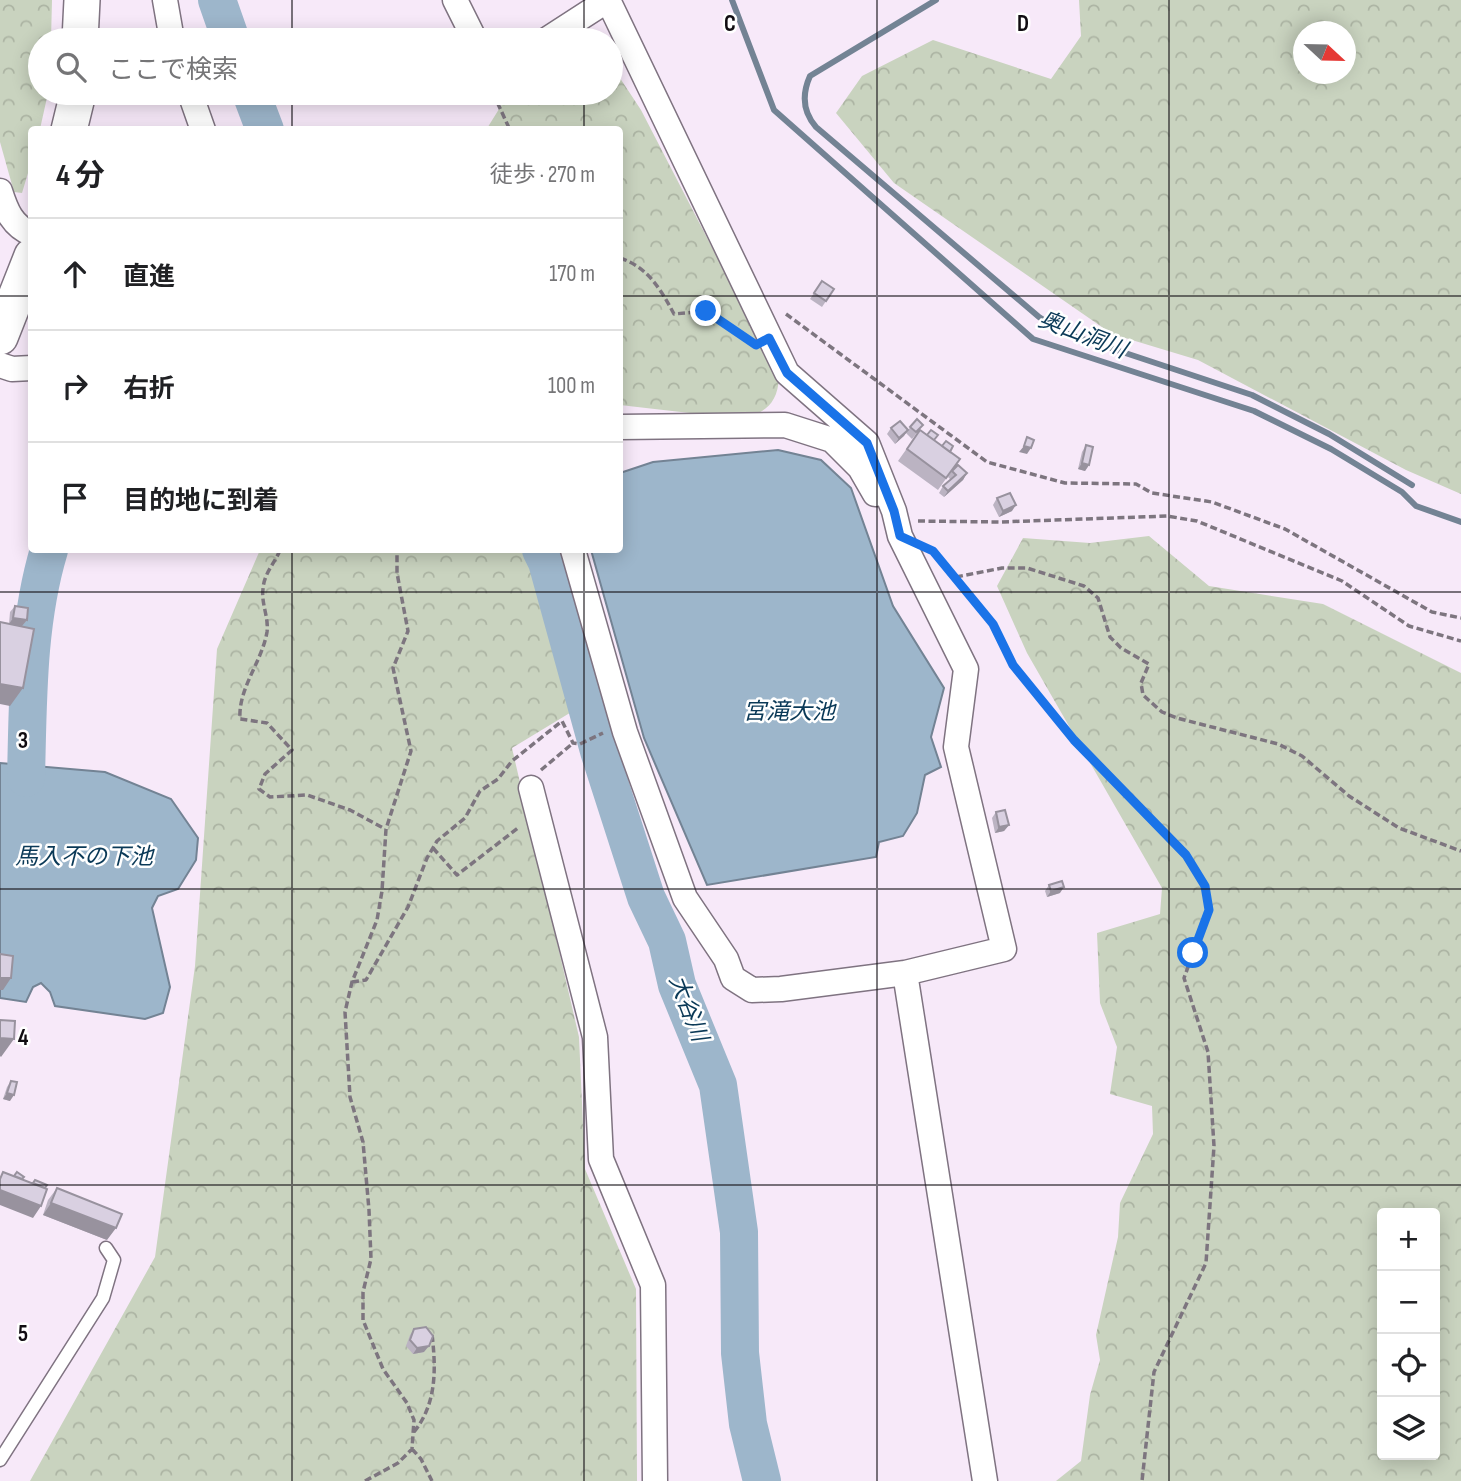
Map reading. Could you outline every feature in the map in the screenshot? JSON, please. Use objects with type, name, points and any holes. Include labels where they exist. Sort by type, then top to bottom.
[{"type":"street","points":[[81,28],[82,0]]},
{"type":"street","points":[[165,0],[170,28]]},
{"type":"street","points":[[455,0],[469,28]]},
{"type":"street","points":[[565,28],[608,0],[621,28]]},
{"type":"street","points":[[574,553],[625,732],[675,872],[685,898],[726,959],[733,978],[752,990],[772,990],[905,972],[1004,949],[956,747],[966,669],[897,522],[867,443],[787,373],[623,31]]},
{"type":"street","points":[[70,126],[75,105]]},
{"type":"street","points":[[194,105],[202,126]]},
{"type":"street","points":[[0,191],[7,213],[20,230],[28,233]]},
{"type":"street","points":[[0,337],[28,266]]},
{"type":"street","points":[[0,365],[12,369],[28,368]]},
{"type":"street","points":[[623,426],[785,425],[832,440],[860,468],[877,497],[897,522]]},
{"type":"street","points":[[531,788],[596,1037],[601,1159],[653,1286],[655,1481]]},
{"type":"street","points":[[905,972],[985,1481]]},
{"type":"lane","points":[[0,1460],[103,1298],[114,1261],[106,1248]]},
{"type":"path","points":[[499,105],[508,126]]},
{"type":"path","points":[[623,259],[640,267],[659,286],[674,314],[706,311],[756,345],[769,338]]},
{"type":"path","points":[[778,308],[988,462],[1065,483],[1136,484],[1152,493],[1212,502],[1285,529],[1432,612],[1461,618]]},
{"type":"path","points":[[897,522],[1000,522],[1167,516],[1197,521],[1342,581],[1409,626],[1461,641]]},
{"type":"path","points":[[897,522],[933,551],[956,577],[993,624],[1013,665],[1074,740],[1186,855],[1205,886],[1209,910],[1184,978],[1208,1052],[1214,1146],[1206,1263],[1154,1372],[1142,1481]]},
{"type":"path","points":[[278,553],[266,574],[262,591],[268,629],[239,704],[240,719],[267,723],[292,750],[265,774],[259,789],[270,797],[307,795],[350,810],[386,829]]},
{"type":"path","points":[[365,1481],[398,1463],[412,1449],[414,1420],[407,1403],[383,1368],[363,1321],[363,1292],[371,1259],[369,1210],[363,1142],[350,1097],[345,1012],[352,982],[377,920],[382,891],[386,829],[411,751],[393,668],[408,631],[397,573],[397,553]]},
{"type":"path","points":[[956,577],[1002,568],[1027,568],[1084,586],[1098,598],[1110,637],[1121,648],[1149,664],[1141,683],[1143,695],[1162,712],[1278,744],[1302,756],[1349,796],[1399,828],[1461,851]]},
{"type":"path","points":[[352,982],[366,979],[408,906],[433,848],[465,818],[480,791],[498,779],[512,761],[562,721],[566,723],[573,743]]},
{"type":"path","points":[[531,788],[529,780],[573,743],[580,744],[586,738],[610,731]]},
{"type":"path","points":[[433,848],[457,875],[536,813]]},
{"type":"path","points":[[413,1434],[432,1402],[435,1369],[432,1334]]},
{"type":"path","points":[[412,1449],[421,1459],[432,1481]]},
{"type":"green space","points":[[0,0],[52,0],[51,28],[28,28],[28,105],[45,105],[41,126],[28,126],[28,173],[22,193],[14,192],[0,142]]},
{"type":"green space","points":[[1079,0],[1461,0],[1461,494],[1406,470],[1198,360],[1112,334],[894,183],[836,113],[862,76],[933,40],[1051,79],[1081,36]]},
{"type":"green space","points":[[623,83],[641,110],[779,377],[776,394],[769,405],[747,416],[733,417],[623,405],[623,126],[488,126],[502,105],[623,105]]},
{"type":"green space","points":[[1149,536],[1209,586],[1323,604],[1461,673],[1461,1481],[1056,1481],[1081,1461],[1090,1395],[1100,1360],[1096,1335],[1118,1237],[1120,1203],[1153,1134],[1152,1106],[1110,1094],[1117,1047],[1100,1003],[1097,933],[1160,914],[1162,888],[1027,653],[997,586],[1023,538],[1090,543]]},
{"type":"green space","points":[[259,553],[537,553],[536,559],[578,708],[512,748],[579,1037],[585,1169],[636,1289],[637,1481],[30,1481],[155,1257],[195,966],[217,649]]},
{"type":"water","name":"宮滝大池","points":[[778,450],[821,460],[851,488],[893,606],[944,688],[931,737],[941,767],[925,775],[917,813],[903,836],[879,842],[876,857],[707,885],[644,738],[592,553],[623,553],[623,472],[653,462]]},
{"type":"water","name":"馬入不の下池","points":[[0,763],[105,772],[171,799],[198,838],[196,860],[178,889],[158,896],[152,908],[170,987],[163,1013],[145,1019],[55,1006],[50,992],[41,983],[33,987],[26,1002],[0,998]]},
{"type":"building","points":[[822,281],[834,289],[826,301],[814,293]]},
{"type":"building","points":[[917,419],[923,425],[916,432],[910,427]]},
{"type":"building","points":[[900,421],[908,430],[899,438],[891,428]]},
{"type":"building","points":[[920,430],[960,459],[946,478],[907,449]]},
{"type":"building","points":[[931,430],[938,435],[934,440],[927,435]]},
{"type":"building","points":[[1027,437],[1034,440],[1031,448],[1024,446]]},
{"type":"building","points":[[946,441],[953,446],[950,452],[942,446]]},
{"type":"building","points":[[1086,445],[1093,447],[1089,465],[1082,463]]},
{"type":"building","points":[[958,465],[967,473],[948,491],[943,486],[956,475],[952,471]]},
{"type":"building","points":[[1010,493],[1016,505],[1003,511],[997,498]]},
{"type":"building","points":[[15,606],[28,608],[27,620],[13,618]]},
{"type":"building","points":[[0,622],[34,629],[23,688],[0,684]]},
{"type":"building","points":[[1005,810],[1009,825],[999,827],[996,812]]},
{"type":"building","points":[[1062,881],[1064,887],[1051,891],[1049,885]]},
{"type":"building","points":[[0,954],[13,956],[11,978],[0,978]]},
{"type":"building","points":[[0,1020],[15,1021],[14,1039],[0,1038]]},
{"type":"building","points":[[11,1081],[17,1082],[14,1095],[7,1093]]},
{"type":"building","points":[[3,1172],[47,1189],[41,1206],[0,1190]]},
{"type":"building","points":[[17,1172],[24,1177],[22,1179],[14,1176]]},
{"type":"building","points":[[35,1180],[47,1185],[45,1188],[33,1183]]},
{"type":"building","points":[[57,1188],[122,1214],[116,1228],[51,1203]]},
{"type":"building","points":[[426,1327],[433,1336],[429,1346],[417,1348],[410,1340],[414,1329]]},
{"type":"waterway","name":"大谷川","points":[[217,0],[227,28]]},
{"type":"waterway","name":"奥山洞川","points":[[732,0],[774,110],[1033,339],[1254,411],[1331,449],[1402,492],[1416,506],[1461,522]]},
{"type":"waterway","points":[[936,0],[810,76],[805,102],[808,115],[816,127],[1039,317],[1062,332],[1252,395],[1329,434],[1412,485]]},
{"type":"waterway","name":"大谷川","points":[[256,105],[263,126]]},
{"type":"waterway","points":[[26,778],[28,692],[33,634],[36,606],[48,553]]},
{"type":"waterway","name":"大谷川","points":[[542,553],[599,751],[646,897],[667,941],[677,985],[718,1085],[739,1232],[740,1353],[748,1424],[762,1481]]},
{"type":"route","points":[[706,311],[744,340],[756,345],[769,338],[787,373],[867,443],[894,511],[900,536],[933,551],[993,624],[1013,665],[1074,740],[1186,855],[1205,886],[1209,910],[1193,953]]}]
